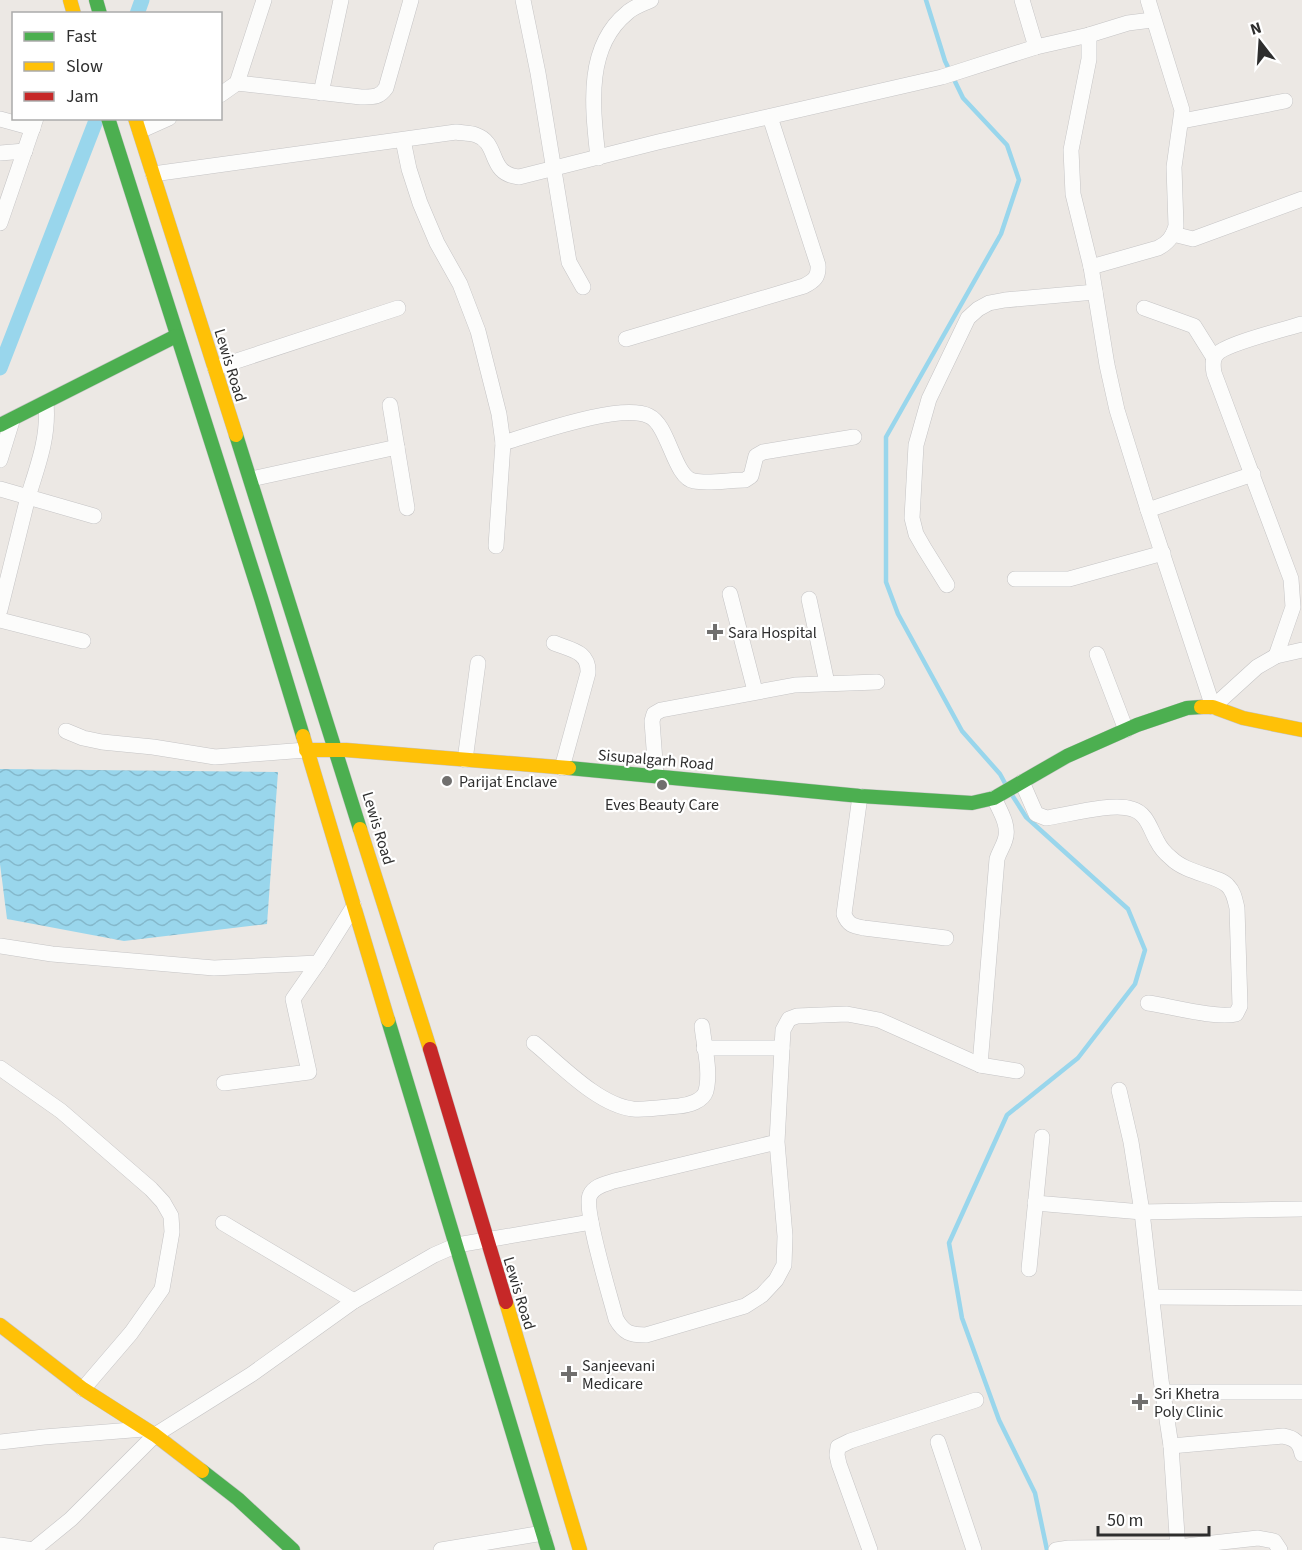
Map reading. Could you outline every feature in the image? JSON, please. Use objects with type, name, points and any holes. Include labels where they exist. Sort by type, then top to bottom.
[{"type":"main road","points":[[109,120],[225,484],[548,1550]]},
{"type":"main road","name":"Lewis Road","points":[[138,125],[415,999],[580,1550]]},
{"type":"main road","points":[[6,423],[176,336],[202,327]]},
{"type":"main road","points":[[997,796],[1067,756],[1126,730],[1187,708],[1213,707],[1243,718],[1302,730]]},
{"type":"main road","name":"Sisupalgarh Road","points":[[306,750],[337,750],[656,775],[860,796],[972,803],[997,796]]},
{"type":"main road","points":[[0,1325],[83,1389],[150,1432],[238,1499],[293,1550]]},
{"type":"street","points":[[222,94],[237,83],[264,0]]},
{"type":"street","points":[[321,93],[341,0]]},
{"type":"street","points":[[237,83],[376,97],[386,88],[411,0]]},
{"type":"street","points":[[523,0],[554,169],[561,225],[569,262],[583,287]]},
{"type":"street","points":[[598,158],[593,90],[599,57],[608,34],[618,22],[628,12],[651,0]]},
{"type":"street","points":[[1022,0],[1036,47]]},
{"type":"street","points":[[1091,267],[1167,244],[1176,226],[1175,148],[1182,121],[1182,110],[1152,20],[1148,0]]},
{"type":"street","points":[[153,174],[456,132],[478,135],[488,145],[502,172],[519,177],[658,142],[942,77],[1036,47],[1128,23],[1152,20]]},
{"type":"street","points":[[1089,35],[1089,59],[1071,150],[1073,194],[1091,267],[1117,410],[1213,707],[1257,667],[1276,656],[1302,650]]},
{"type":"street","points":[[1182,121],[1285,101]]},
{"type":"street","points":[[626,339],[804,286],[813,281],[818,274],[818,265],[770,117]]},
{"type":"street","points":[[0,119],[34,123],[0,223]]},
{"type":"street","points":[[138,125],[160,120]]},
{"type":"street","points":[[403,140],[420,203],[437,243],[460,284],[478,331],[499,414],[503,443],[496,546]]},
{"type":"street","points":[[0,153],[25,151]]},
{"type":"street","points":[[1173,234],[1193,239],[1302,199]]},
{"type":"street","points":[[947,585],[920,541],[912,518],[916,445],[929,399],[968,318],[989,303],[1095,292]]},
{"type":"street","points":[[215,368],[398,308]]},
{"type":"street","points":[[1144,308],[1194,326],[1214,358],[1214,374],[1291,579],[1293,607],[1276,656]]},
{"type":"street","points":[[1214,358],[1228,346],[1302,324]]},
{"type":"street","points":[[0,610],[48,422],[46,403]]},
{"type":"street","points":[[390,405],[407,508]]},
{"type":"street","points":[[503,443],[596,417],[632,411],[651,416],[661,429],[683,476],[694,482],[745,480],[754,471],[756,456],[763,452],[854,438]]},
{"type":"street","points":[[0,460],[6,423]]},
{"type":"street","points":[[251,479],[396,447]]},
{"type":"street","points":[[1148,510],[1253,474]]},
{"type":"street","points":[[0,489],[94,516]]},
{"type":"street","points":[[1015,579],[1069,579],[1162,553]]},
{"type":"street","points":[[730,594],[755,691]]},
{"type":"street","points":[[809,599],[827,683]]},
{"type":"street","points":[[0,620],[83,641]]},
{"type":"street","points":[[554,643],[580,653],[586,658],[588,664],[588,673],[562,768]]},
{"type":"street","points":[[1097,654],[1126,730]]},
{"type":"street","points":[[465,760],[478,663]]},
{"type":"street","points":[[656,775],[652,721],[654,714],[670,708],[795,685],[877,682]]},
{"type":"street","points":[[66,731],[102,742],[215,757],[306,750]]},
{"type":"street","points":[[1019,784],[1040,817],[1116,807],[1132,809],[1142,814],[1157,842],[1172,859],[1186,869],[1228,885],[1237,908],[1240,1006],[1236,1014],[1229,1016],[1148,1003]]},
{"type":"street","points":[[860,796],[844,914],[846,920],[851,926],[946,938]]},
{"type":"street","points":[[980,1065],[997,859],[1007,832],[997,796]]},
{"type":"street","points":[[224,1083],[309,1072],[293,999],[354,906]]},
{"type":"street","points":[[0,946],[52,954],[214,968],[318,963]]},
{"type":"street","points":[[777,1142],[598,1187],[590,1194],[588,1202],[591,1222],[615,1319],[622,1330],[632,1335],[646,1335],[745,1306],[762,1295],[776,1280],[784,1265],[785,1236],[777,1142],[783,1030],[789,1019],[797,1016],[847,1014],[879,1020],[980,1065],[1017,1071]]},
{"type":"street","points":[[534,1043],[597,1095],[618,1106],[634,1109],[686,1105],[699,1100],[706,1092],[707,1074],[702,1026]]},
{"type":"street","points":[[704,1048],[782,1048]]},
{"type":"street","points":[[0,1068],[61,1111],[151,1189],[163,1202],[171,1216],[172,1232],[162,1289],[130,1334],[83,1389]]},
{"type":"street","points":[[1119,1090],[1131,1142],[1142,1212],[1171,1446],[1178,1549]]},
{"type":"street","points":[[1029,1269],[1042,1137]]},
{"type":"street","points":[[1035,1203],[1142,1212],[1302,1209]]},
{"type":"street","points":[[0,1545],[33,1550],[71,1519],[150,1432],[252,1374],[354,1301],[434,1255],[457,1245],[591,1222]]},
{"type":"street","points":[[222,1223],[354,1301]]},
{"type":"street","points":[[1152,1298],[1302,1298]]},
{"type":"street","points":[[0,1343],[18,1339]]},
{"type":"street","points":[[1163,1392],[1302,1392]]},
{"type":"street","points":[[870,1550],[839,1464],[838,1447],[976,1400]]},
{"type":"street","points":[[0,1442],[44,1437],[150,1432]]},
{"type":"street","points":[[1171,1446],[1283,1436],[1292,1437],[1300,1446],[1302,1454]]},
{"type":"street","points":[[938,1442],[974,1550]]},
{"type":"street","points":[[441,1550],[543,1533]]},
{"type":"street","points":[[1063,1549],[1178,1549],[1258,1538],[1274,1541],[1280,1550]]},
{"type":"water","points":[[0,769],[278,772],[267,924],[124,941],[7,919],[0,864]]},
{"type":"waterway","points":[[138,12],[142,0]]},
{"type":"waterway","points":[[926,0],[945,61],[963,98],[1007,145],[1019,180],[1001,234],[886,437],[886,582],[898,614],[962,731],[1000,774],[1006,785]]},
{"type":"waterway","points":[[0,368],[96,120]]},
{"type":"waterway","points":[[1012,795],[1026,817],[1128,909],[1145,950],[1135,984],[1078,1058],[1007,1115],[949,1243],[962,1318],[999,1420],[1035,1493],[1047,1550]]},
{"type":"traffic: fast","points":[[96,0],[99,12]]},
{"type":"traffic: fast","points":[[109,120],[303,736]]},
{"type":"traffic: fast","points":[[0,425],[176,336]]},
{"type":"traffic: fast","points":[[236,435],[360,829]]},
{"type":"traffic: fast","points":[[569,768],[860,796],[972,803],[994,798],[1067,756],[1137,725],[1187,708],[1201,707]]},
{"type":"traffic: fast","points":[[388,1020],[548,1550]]},
{"type":"traffic: fast","points":[[202,1471],[238,1499],[293,1550]]},
{"type":"traffic: slow","points":[[70,0],[73,12]]},
{"type":"traffic: slow","points":[[136,120],[236,435]]},
{"type":"traffic: slow","points":[[1201,707],[1213,707],[1243,718],[1302,730]]},
{"type":"traffic: slow","points":[[303,736],[388,1020]]},
{"type":"traffic: slow","points":[[306,750],[346,750],[569,768]]},
{"type":"traffic: slow","points":[[360,829],[430,1049]]},
{"type":"traffic: slow","points":[[506,1302],[580,1550]]},
{"type":"traffic: slow","points":[[0,1325],[83,1389],[155,1435],[202,1471]]},
{"type":"traffic: jam","points":[[430,1049],[506,1302]]},
{"type":"place","name":"Sara Hospital","points":[[715,632]]},
{"type":"place","name":"Parijat Enclave","points":[[447,781]]},
{"type":"place","name":"Eves Beauty Care","points":[[662,785]]},
{"type":"place","name":"Sanjeevani Medicare","points":[[569,1374]]},
{"type":"place","name":"Sri Khetra Poly Clinic","points":[[1140,1402]]}]
